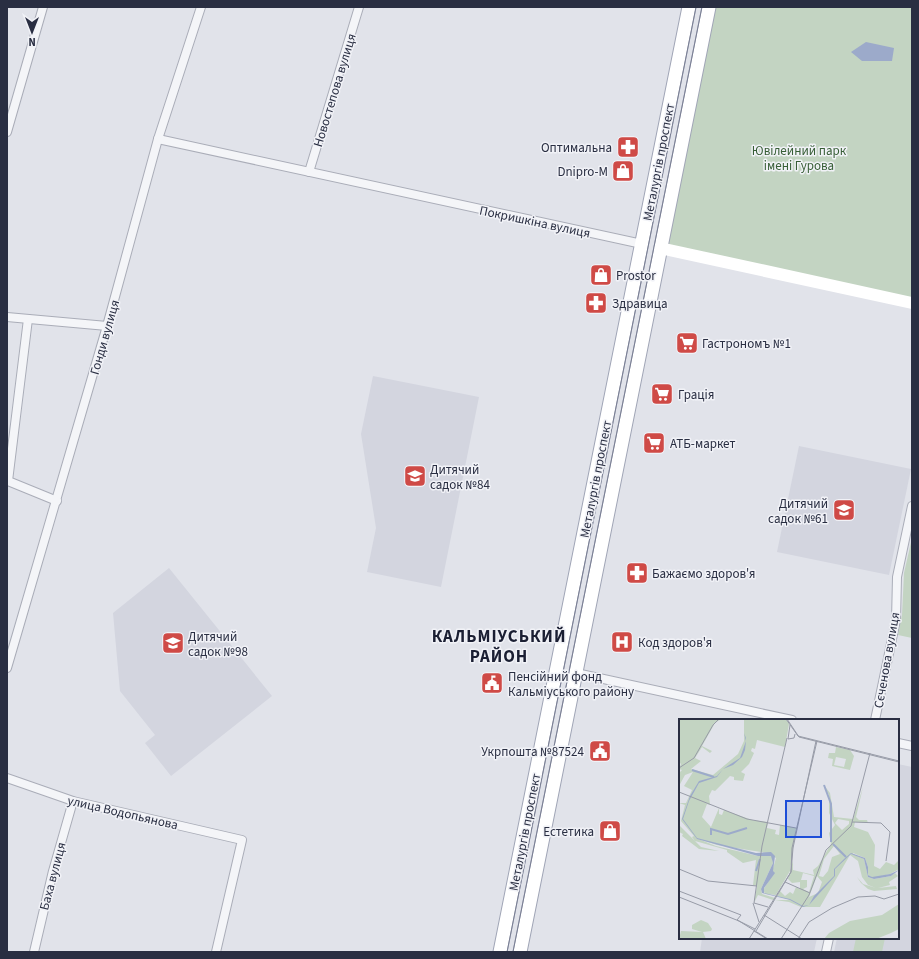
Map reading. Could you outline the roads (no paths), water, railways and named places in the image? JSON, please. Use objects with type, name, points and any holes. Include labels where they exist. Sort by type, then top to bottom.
[{"type":"main road","name":"Металургів проспект","points":[[500,952],[689,7]]},
{"type":"main road","name":"Металургів проспект","points":[[520,952],[709,7]]},
{"type":"main road","name":"Покришкіна вулиця","points":[[642,244],[660,248]]},
{"type":"main road","points":[[557,669],[576,673]]},
{"type":"street","points":[[7,132],[43,7]]},
{"type":"street","name":"Гонди вулиця","points":[[7,668],[107,326],[158,139],[201,7]]},
{"type":"street","name":"Новостепова вулиця","points":[[309,172],[359,7]]},
{"type":"street","name":"Покришкіна вулиця","points":[[158,139],[642,244]]},
{"type":"street","name":"Покришкіна вулиця","points":[[660,248],[912,303]]},
{"type":"street","points":[[7,316],[107,326]]},
{"type":"street","points":[[28,319],[8,481],[57,501]]},
{"type":"street","name":"Сєченова вулиця","points":[[875,719],[896,620],[897,577],[912,506]]},
{"type":"street","points":[[576,673],[787,719]]},
{"type":"street","points":[[899,743],[912,746]]},
{"type":"street","name":"улица Водопьянова","points":[[7,778],[73,801],[242,840],[216,952]]},
{"type":"street","name":"Баха вулиця","points":[[34,952],[53,870],[73,801]]},
{"type":"street","points":[[826,952],[829,939]]},
{"type":"water","points":[[866,42],[894,48],[892,61],[862,61],[851,52]]},
{"type":"tram line","points":[[507,952],[696,7]]},
{"type":"tram line","points":[[513,952],[702,7]]},
{"type":"place","name":"Оптимальна","points":[[628,147]]},
{"type":"place","name":"Dnipro-M","points":[[623,171]]},
{"type":"place","name":"Prostor","points":[[601,275]]},
{"type":"place","name":"Здравица","points":[[596,303]]},
{"type":"place","name":"Гастрономъ №1","points":[[687,343]]},
{"type":"place","name":"Грація","points":[[662,394]]},
{"type":"place","name":"АТБ-маркет","points":[[654,443]]},
{"type":"place","name":"Дитячий садок №84","points":[[415,476]]},
{"type":"place","name":"Дитячий садок №61","points":[[844,510]]},
{"type":"place","name":"Бажаємо здоров'я","points":[[637,573]]},
{"type":"place","name":"Код здоров'я","points":[[622,642]]},
{"type":"place","name":"Дитячий садок №98","points":[[173,643]]},
{"type":"place","name":"Пенсійний фонд Кальміуського району","points":[[492,683]]},
{"type":"place","name":"Укрпошта №87524","points":[[600,751]]},
{"type":"place","name":"Естетика","points":[[610,831]]},
{"type":"district","name":"КАЛЬМІУСЬКИЙ РАЙОН","points":[[499,646]]},
{"type":"park label","name":"Ювілейний парк імені Гурова","points":[[799,158]]}]
